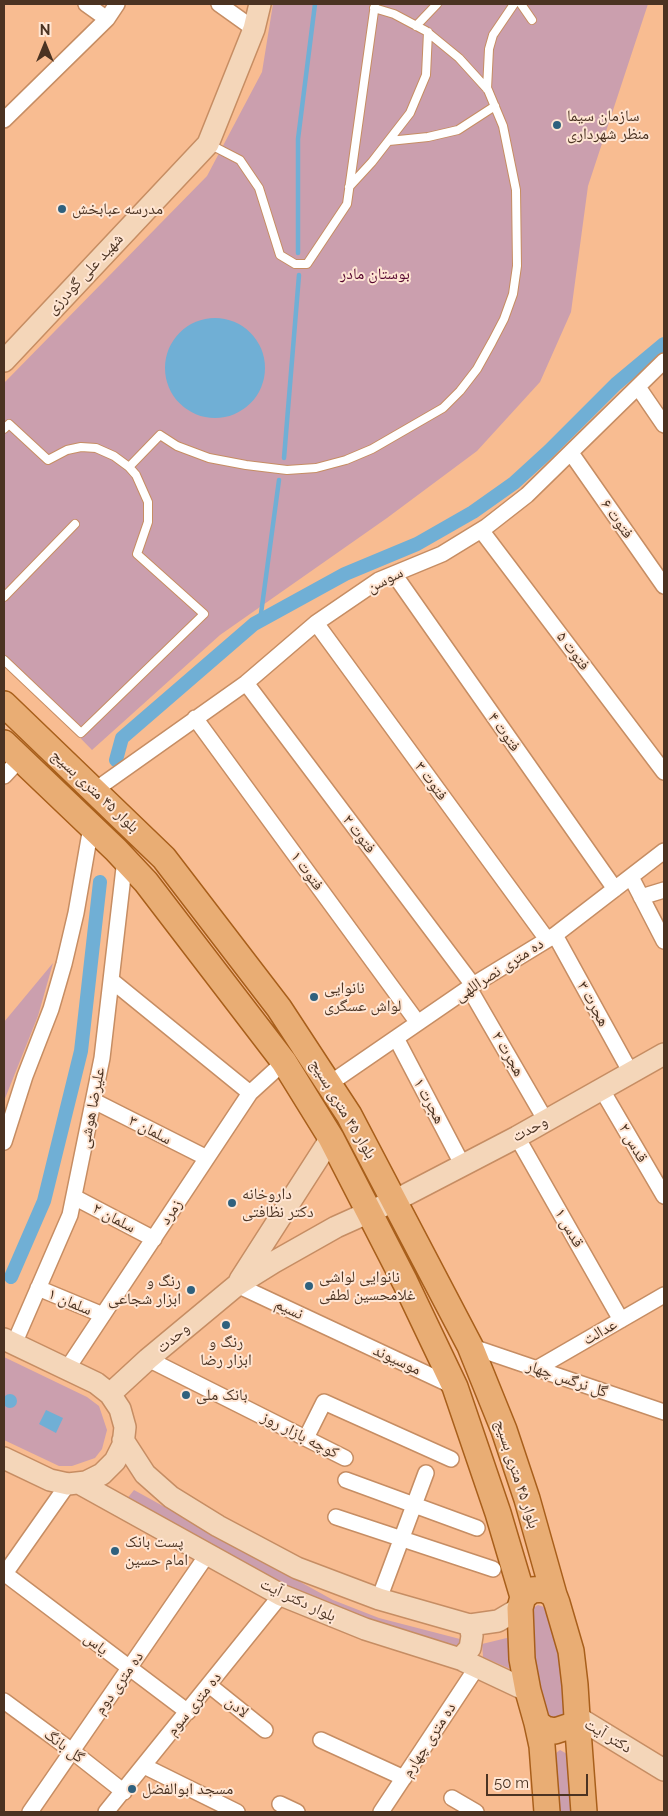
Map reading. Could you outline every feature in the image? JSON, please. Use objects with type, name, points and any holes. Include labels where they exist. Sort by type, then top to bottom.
[{"type":"main road","name":"بلوار ۴۵ متری بسیج","points":[[4,704],[164,858],[279,1008],[361,1137],[470,1346],[504,1430],[527,1499],[571,1651],[584,1812]]},
{"type":"main road","name":"بلوار ۴۵ متری بسیج","points":[[9,759],[91,827],[146,882],[256,1023],[284,1062],[331,1138],[370,1212],[455,1387],[498,1513],[522,1602],[522,1659],[542,1746],[547,1812]]},
{"type":"main road","points":[[256,1023],[279,1008]]},
{"type":"main road","points":[[522,1602],[532,1590],[544,1589],[554,1595]]},
{"type":"main road","points":[[537,1723],[545,1729],[565,1729],[573,1725],[577,1717]]},
{"type":"street","points":[[86,4],[107,19]]},
{"type":"street","points":[[4,118],[107,19],[116,4]]},
{"type":"street","points":[[219,4],[254,28]]},
{"type":"street","name":"شهید علی گودرزی","points":[[4,361],[208,144],[254,28],[260,4]]},
{"type":"street","name":"سوسن","points":[[94,790],[246,683],[316,623],[379,580],[442,554],[481,530],[528,496],[664,361]]},
{"type":"street","points":[[638,387],[664,425]]},
{"type":"street","name":"فتوت ۶","points":[[571,453],[664,586]]},
{"type":"street","name":"فتوت ۵","points":[[481,530],[664,772]]},
{"type":"street","name":"فتوت ۴","points":[[394,574],[615,889]]},
{"type":"street","name":"فتوت ۳","points":[[316,623],[551,936]]},
{"type":"street","name":"فتوت ۲","points":[[246,683],[471,987]]},
{"type":"street","name":"فتوت ۱","points":[[195,718],[418,1023]]},
{"type":"street","points":[[4,1142],[64,964],[76,914],[91,827]]},
{"type":"street","name":"ده متری نصراللهی","points":[[329,1084],[471,987],[551,936],[664,851]]},
{"type":"street","name":"علیرضا هوشی","points":[[9,1342],[38,1288],[70,1215],[102,1058],[125,859]]},
{"type":"street","points":[[631,877],[664,941]]},
{"type":"street","points":[[641,897],[664,890]]},
{"type":"street","name":"هجرت ۳","points":[[551,936],[631,1073]]},
{"type":"street","points":[[111,980],[250,1094]]},
{"type":"street","name":"هجرت ۲","points":[[471,987],[546,1121]]},
{"type":"street","name":"هجرت ۱","points":[[396,1038],[462,1164]]},
{"type":"street","name":"وحدت","points":[[110,1394],[148,1359],[238,1285],[307,1242],[394,1201],[516,1137],[664,1054]]},
{"type":"street","name":"زمرد","points":[[67,1369],[250,1094],[284,1062]]},
{"type":"street","name":"قدس ۲","points":[[602,1090],[664,1196]]},
{"type":"street","name":"سلمان ۳","points":[[94,1101],[207,1158]]},
{"type":"street","name":"قدس ۱","points":[[516,1137],[621,1320]]},
{"type":"street","name":"وحدت","points":[[238,1285],[331,1138]]},
{"type":"street","name":"سلمان ۲","points":[[74,1197],[154,1239]]},
{"type":"street","name":"نسیم","points":[[238,1285],[340,1333]]},
{"type":"street","name":"سلمان ۱","points":[[38,1288],[103,1315]]},
{"type":"street","name":"عدالت","points":[[536,1369],[664,1295]]},
{"type":"street","name":"موسیوند","points":[[340,1333],[455,1387]]},
{"type":"street","points":[[4,1574],[73,1484],[102,1474],[115,1462],[123,1440],[125,1427],[120,1409],[110,1394],[96,1383],[9,1342]]},
{"type":"street","name":"گل نرگس چهار","points":[[470,1346],[664,1412]]},
{"type":"street","name":"کوچه بازار روز","points":[[148,1359],[345,1458]]},
{"type":"street","points":[[306,1438],[324,1402],[451,1458]]},
{"type":"street","name":"بلوار دکتر آیت","points":[[123,1440],[144,1474],[171,1498],[218,1526],[297,1568],[380,1599],[470,1625],[498,1621],[522,1602]]},
{"type":"street","name":"بلوار دکتر آیت","points":[[4,1458],[50,1480],[73,1484],[281,1595],[366,1629],[468,1663],[528,1691]]},
{"type":"street","points":[[380,1599],[426,1473]]},
{"type":"street","points":[[346,1480],[477,1528]]},
{"type":"street","points":[[336,1517],[493,1568]]},
{"type":"street","name":"ده متری دوم","points":[[30,1812],[207,1554]]},
{"type":"street","name":"یاس","points":[[4,1574],[128,1669],[188,1712]]},
{"type":"street","name":"ده متری سوم","points":[[106,1812],[281,1595]]},
{"type":"street","points":[[468,1663],[472,1636],[470,1625]]},
{"type":"street","name":"ده متری چهارم","points":[[381,1812],[404,1778],[468,1663]]},
{"type":"street","name":"لادن","points":[[209,1685],[265,1730]]},
{"type":"street","name":"گل بانگ","points":[[4,1701],[124,1792]]},
{"type":"street","name":"دکتر آیت","points":[[577,1717],[664,1770]]},
{"type":"street","points":[[321,1740],[404,1778]]},
{"type":"street","points":[[144,1766],[237,1812]]},
{"type":"street","points":[[452,1798],[476,1812]]},
{"type":"street","points":[[280,1804],[297,1812]]},
{"type":"lane","points":[[416,26],[437,4]]},
{"type":"lane","points":[[488,89],[489,49],[493,35],[514,4]]},
{"type":"lane","points":[[521,4],[532,20]]},
{"type":"lane","points":[[129,467],[160,436],[177,446],[209,458],[287,470],[316,468],[346,460],[372,449],[443,408],[460,391],[477,369],[504,319],[513,294],[517,266],[516,190],[503,126],[488,89],[459,58],[428,32],[416,26],[374,6],[347,204],[307,264],[295,264],[280,255],[259,188],[240,160],[208,144]]},
{"type":"lane","points":[[349,187],[389,141],[410,113],[426,75],[428,32]]},
{"type":"lane","points":[[389,141],[437,135],[458,130],[495,106]]},
{"type":"lane","points":[[4,429],[9,424],[48,460],[67,450],[81,446],[96,448],[114,456],[129,467],[139,480],[148,502],[148,522],[137,554],[204,614],[80,733],[4,660]]},
{"type":"lane","points":[[4,597],[75,524]]},
{"type":"green space","name":"بوستان مادر","points":[[273,4],[648,4],[588,186],[571,312],[540,382],[477,451],[387,518],[220,635],[92,750],[4,660],[4,383],[207,176],[262,72]]},
{"type":"green space","points":[[53,963],[38,1016],[4,1101],[4,1022]]},
{"type":"green space","points":[[4,1357],[87,1397],[99,1406],[107,1430],[102,1449],[95,1458],[72,1466],[59,1466],[4,1440]]},
{"type":"green space","points":[[134,1490],[333,1600],[379,1618],[460,1639],[457,1650],[329,1608],[126,1500]]},
{"type":"green space","points":[[538,1605],[550,1609],[559,1652],[567,1712],[564,1718],[557,1722],[548,1717],[534,1657],[531,1614],[533,1608]]},
{"type":"green space","points":[[515,1636],[517,1672],[483,1657],[482,1644]]},
{"type":"green space","points":[[560,1750],[569,1755],[575,1812],[557,1812],[552,1756]]},
{"type":"water","points":[[215,318],[225,319],[243,326],[257,340],[264,358],[264,378],[257,396],[243,410],[225,417],[215,418],[205,417],[187,410],[173,396],[166,378],[165,368],[166,358],[173,340],[187,326],[205,319]]},
{"type":"water","points":[[7,1394],[13,1394],[17,1401],[13,1408],[7,1408],[3,1404],[3,1398]]},
{"type":"water","points":[[46,1410],[63,1418],[56,1433],[39,1424]]},
{"type":"waterway","points":[[298,253],[298,139],[315,4]]},
{"type":"waterway","points":[[284,458],[299,275]]},
{"type":"waterway","points":[[116,760],[122,738],[254,624],[345,574],[417,544],[473,512],[514,483],[616,384],[664,344]]},
{"type":"waterway","points":[[260,621],[279,480]]},
{"type":"waterway","points":[[11,1277],[44,1201],[81,1051],[100,882]]},
{"type":"place","name":"سازمان سیما منظر شهرداری","points":[[557,125]]},
{"type":"place","name":"مدرسه عبابخش","points":[[62,209]]},
{"type":"place","name":"نانوایی لواش عسگری","points":[[314,997]]},
{"type":"place","name":"داروخانه دکتر نظافتی","points":[[232,1203]]},
{"type":"place","name":"نانوایی لواشی غلامحسین لطفی","points":[[309,1286]]},
{"type":"place","name":"رنگ و ابزار شجاعی","points":[[191,1290]]},
{"type":"place","name":"رنگ و ابزار رضا","points":[[226,1325]]},
{"type":"place","name":"بانک ملی","points":[[186,1395]]},
{"type":"place","name":"پست بانک امام حسین","points":[[115,1551]]},
{"type":"place","name":"مسجد ابوالفضل","points":[[132,1789]]}]
